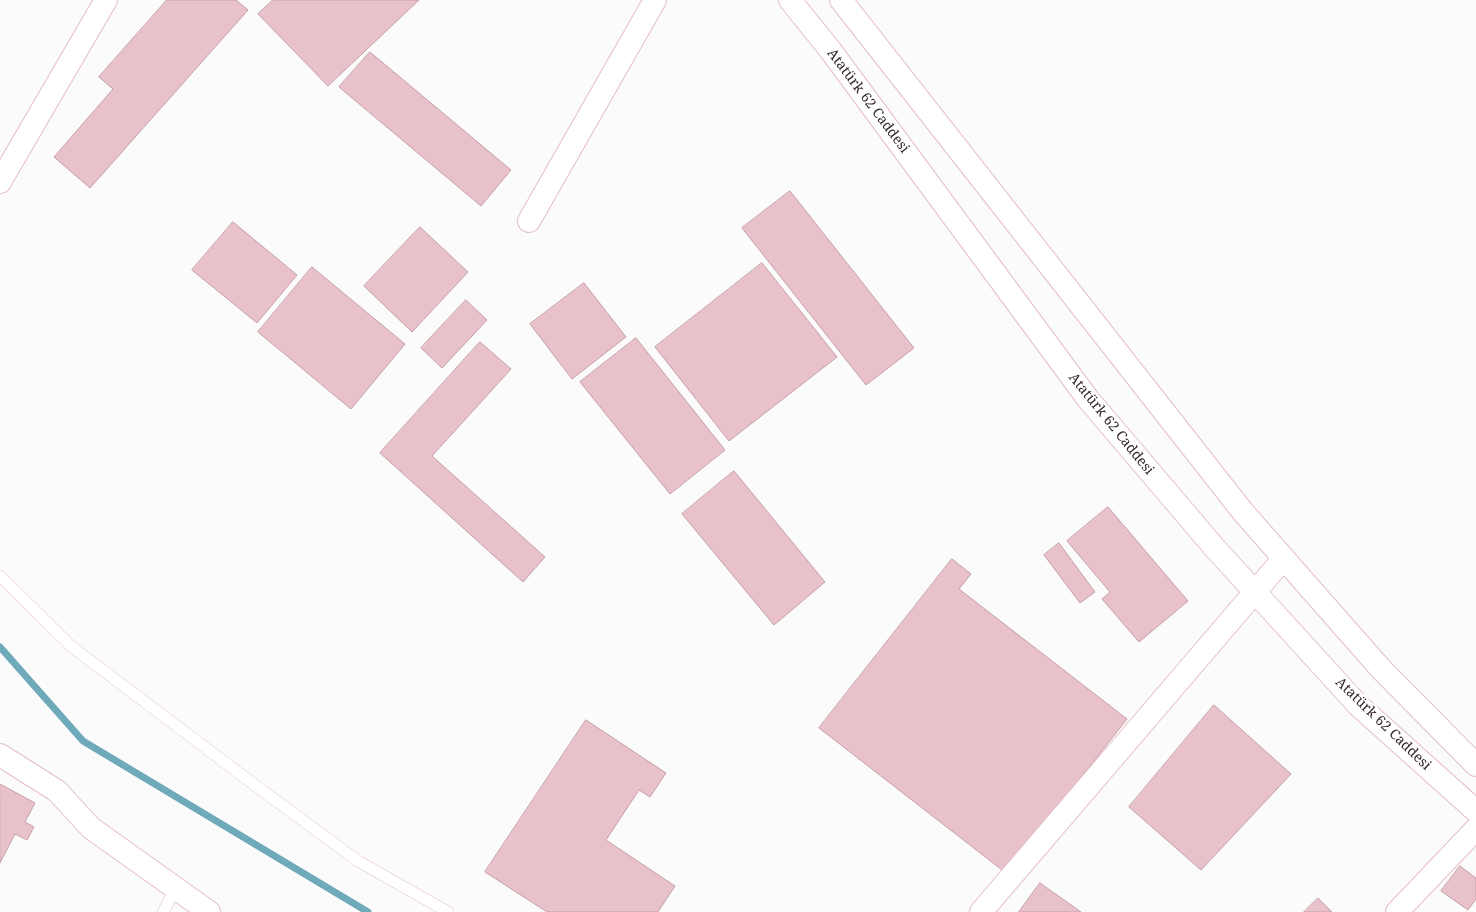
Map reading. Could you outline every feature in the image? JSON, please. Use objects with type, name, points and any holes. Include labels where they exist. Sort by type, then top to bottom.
[{"type":"street","points":[[529,221],[655,0]]},
{"type":"street","name":"Atatürk 62 Caddesi","points":[[790,0],[831,51],[1088,399],[1254,591],[1358,704],[1476,811]]},
{"type":"street","points":[[841,0],[1237,504],[1381,670],[1476,765]]},
{"type":"street","points":[[0,182],[101,2]]},
{"type":"street","points":[[981,912],[1284,558]]},
{"type":"street","points":[[0,755],[57,791],[91,828],[209,912]]},
{"type":"street","points":[[1397,912],[1476,828]]},
{"type":"lane","points":[[0,576],[72,647],[256,786],[358,861],[448,912]]},
{"type":"lane","points":[[163,912],[176,888]]},
{"type":"building","points":[[167,0],[236,0],[248,10],[90,188],[54,157],[113,89],[99,77]]},
{"type":"building","points":[[273,0],[419,0],[328,86],[258,14]]},
{"type":"building","points":[[370,52],[511,170],[481,206],[339,87]]},
{"type":"building","points":[[790,191],[914,348],[866,385],[742,228]]},
{"type":"building","points":[[233,222],[297,275],[257,323],[192,270]]},
{"type":"building","points":[[420,227],[468,272],[412,332],[364,286]]},
{"type":"building","points":[[762,263],[837,357],[729,441],[655,347]]},
{"type":"building","points":[[312,267],[405,344],[351,409],[258,332]]},
{"type":"building","points":[[584,283],[626,337],[572,379],[530,324]]},
{"type":"building","points":[[466,300],[487,320],[442,368],[421,348]]},
{"type":"building","points":[[636,338],[725,450],[670,494],[580,382]]},
{"type":"building","points":[[480,342],[511,369],[432,456],[545,557],[523,582],[380,453]]},
{"type":"building","points":[[734,471],[825,582],[774,625],[682,514]]},
{"type":"building","points":[[1108,507],[1188,601],[1139,642],[1102,599],[1110,592],[1067,541]]},
{"type":"building","points":[[1059,543],[1095,592],[1080,603],[1044,555]]},
{"type":"building","points":[[952,559],[971,574],[959,589],[1127,719],[1006,873],[819,728]]},
{"type":"building","points":[[1214,705],[1291,774],[1201,870],[1129,807]]},
{"type":"building","points":[[586,720],[666,773],[650,797],[639,790],[606,840],[675,886],[658,912],[547,912],[485,872]]},
{"type":"building","points":[[0,784],[35,803],[25,822],[34,827],[27,840],[15,834],[0,863]]},
{"type":"building","points":[[1460,866],[1476,878],[1476,899],[1468,910],[1441,891]]},
{"type":"building","points":[[1040,883],[1081,912],[1019,912]]},
{"type":"building","points":[[1318,898],[1332,912],[1304,912]]},
{"type":"waterway","points":[[0,647],[83,741],[368,912]]}]
